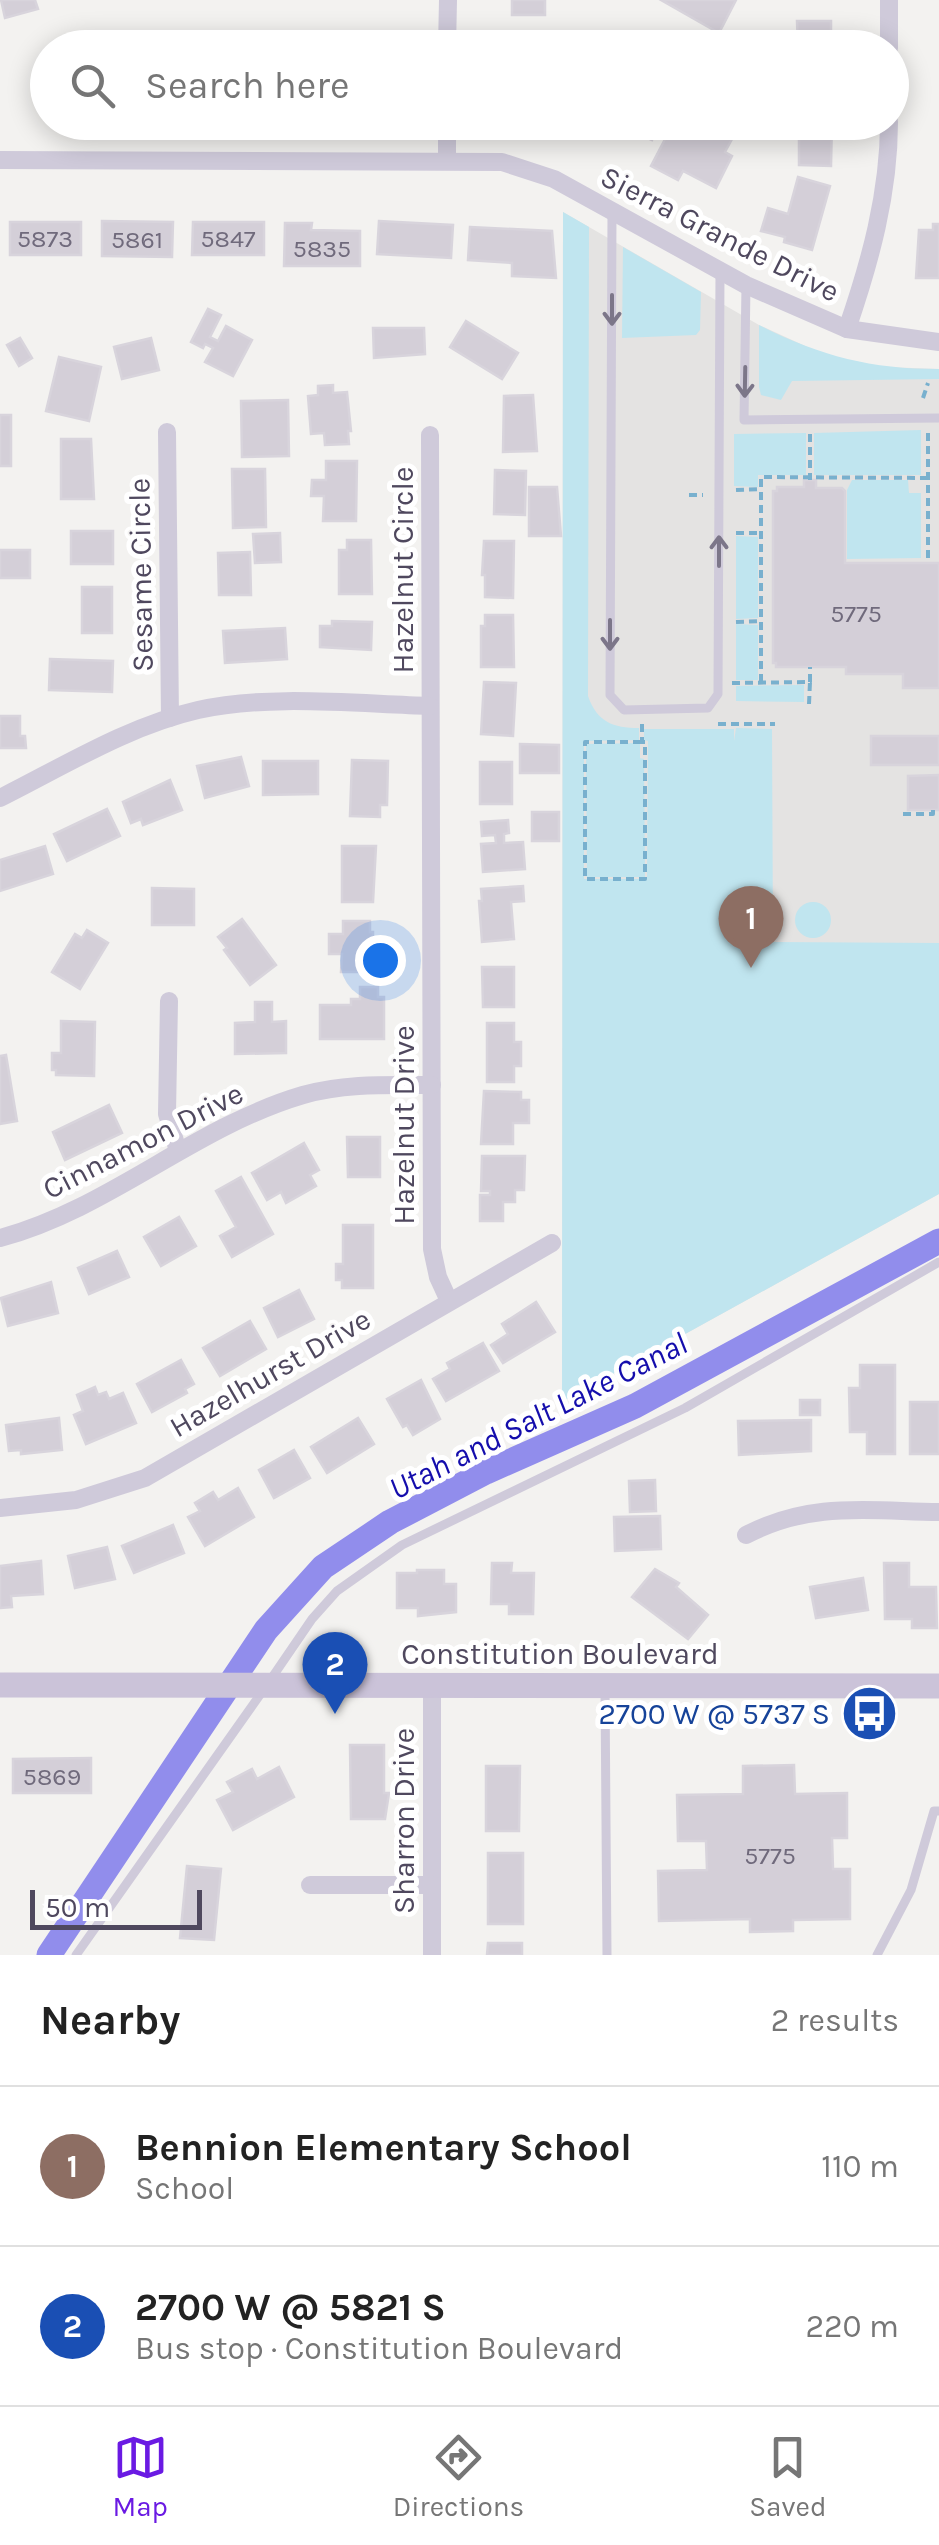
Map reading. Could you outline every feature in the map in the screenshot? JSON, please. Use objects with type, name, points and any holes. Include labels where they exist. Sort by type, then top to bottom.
[{"type":"main road","name":"Constitution Boulevard","points":[[0,1685],[939,1686]]},
{"type":"street","points":[[448,0],[448,30]]},
{"type":"street","points":[[889,0],[889,30]]},
{"type":"street","points":[[447,140],[447,162]]},
{"type":"street","points":[[846,329],[884,194],[889,140]]},
{"type":"street","name":"Sierra Grande Drive","points":[[0,160],[502,162],[530,169],[746,285],[846,329],[939,342]]},
{"type":"street","name":"Sesame Circle","points":[[167,432],[170,718]]},
{"type":"street","name":"Hazelnut Circle","points":[[430,435],[430,706]]},
{"type":"street","points":[[0,798],[100,746],[170,718],[228,705],[430,706]]},
{"type":"street","name":"Hazelnut Drive","points":[[430,706],[432,1248],[438,1278],[449,1301]]},
{"type":"street","points":[[168,1000],[167,1114],[178,1151]]},
{"type":"street","name":"Cinnamon Drive","points":[[0,1238],[46,1222],[123,1184],[249,1114],[331,1089],[432,1085]]},
{"type":"street","name":"Hazelhurst Drive","points":[[0,1508],[76,1500],[145,1478],[552,1243]]},
{"type":"street","points":[[746,1536],[776,1520],[810,1511],[939,1512]]},
{"type":"street","name":"Sharron Drive","points":[[432,1686],[432,1955]]},
{"type":"street","points":[[310,1885],[432,1885]]},
{"type":"lane","points":[[612,213],[610,696],[624,710],[708,708],[718,694],[720,270]]},
{"type":"lane","points":[[746,285],[744,420],[939,418]]},
{"type":"lane","points":[[76,1955],[312,1619],[337,1591],[402,1545],[685,1408],[939,1262]]},
{"type":"lane","points":[[606,1686],[607,1955]]},
{"type":"lane","points":[[877,1955],[911,1890],[934,1811],[939,1811]]},
{"type":"path","points":[[924,398],[928,383]]},
{"type":"path","points":[[928,427],[928,563]]},
{"type":"path","points":[[810,429],[810,479]]},
{"type":"path","points":[[761,682],[760,477],[928,478]]},
{"type":"path","points":[[731,490],[760,489]]},
{"type":"path","points":[[689,495],[703,495]]},
{"type":"path","points":[[731,532],[760,532]]},
{"type":"path","points":[[732,622],[760,622]]},
{"type":"path","points":[[809,704],[810,668]]},
{"type":"path","points":[[732,682],[810,682]]},
{"type":"path","points":[[642,724],[646,878],[585,879],[585,742],[642,742]]},
{"type":"path","points":[[718,724],[775,724]]},
{"type":"path","points":[[903,814],[934,814],[934,810]]},
{"type":"shaded area","points":[[563,212],[759,325],[827,356],[884,367],[939,369],[939,1194],[562,1402]]},
{"type":"shaded area","points":[[563,212],[589,227],[588,696],[607,722],[639,728],[639,740],[584,741],[584,879],[647,879],[648,741],[644,740],[644,729],[734,729],[734,741],[736,728],[772,729],[773,942],[939,943],[939,1194],[562,1402]]},
{"type":"shaded area","points":[[623,247],[701,292],[700,330],[696,335],[622,338]]},
{"type":"shaded area","points":[[759,325],[846,359],[939,369],[939,379],[792,381],[781,400],[761,395]]},
{"type":"shaded area","points":[[921,430],[921,475],[814,475],[814,433]]},
{"type":"shaded area","points":[[806,433],[806,475],[758,475],[758,487],[734,486],[734,434]]},
{"type":"shaded area","points":[[852,480],[908,480],[909,493],[921,493],[921,558],[847,559],[847,490]]},
{"type":"shaded area","points":[[736,536],[758,537],[758,618],[736,619]]},
{"type":"shaded area","points":[[736,624],[758,625],[758,680],[736,680]]},
{"type":"shaded area","points":[[804,685],[804,702],[736,701],[736,686]]},
{"type":"shaded area","points":[[640,743],[640,758],[644,759],[645,877],[587,877],[586,744]]},
{"type":"shaded area","points":[[813,902],[826,907],[831,920],[826,933],[813,938],[800,933],[795,920],[800,907]]},
{"type":"building","points":[[1,0],[35,0],[38,9],[5,18]]},
{"type":"building","points":[[512,0],[545,0],[545,15],[512,15]]},
{"type":"building","points":[[661,0],[736,0],[721,30],[714,30]]},
{"type":"building","points":[[797,21],[831,21],[831,30],[797,30]]},
{"type":"building","points":[[665,140],[731,140],[725,152],[732,156],[716,188],[683,171],[678,180],[651,166]]},
{"type":"building","points":[[799,140],[832,140],[831,166],[799,165]]},
{"type":"building","points":[[798,177],[830,186],[812,250],[761,231],[768,208],[788,214]]},
{"type":"building","points":[[102,221],[173,222],[172,257],[102,256]]},
{"type":"building","points":[[379,221],[453,225],[451,258],[377,254]]},
{"type":"building","points":[[10,222],[81,222],[81,255],[10,255]]},
{"type":"building","points":[[193,222],[264,222],[264,255],[192,255]]},
{"type":"building","points":[[285,223],[312,223],[311,230],[360,231],[360,266],[284,266]]},
{"type":"building","points":[[933,224],[939,224],[939,278],[916,278],[919,230],[933,230]]},
{"type":"building","points":[[470,227],[552,231],[556,278],[512,276],[512,263],[468,260]]},
{"type":"building","points":[[208,309],[221,315],[210,337],[218,341],[226,326],[252,340],[233,376],[205,362],[213,348],[191,342]]},
{"type":"building","points":[[466,321],[518,353],[502,379],[450,347]]},
{"type":"building","points":[[373,328],[424,328],[425,354],[374,358]]},
{"type":"building","points":[[20,338],[32,358],[19,366],[7,345]]},
{"type":"building","points":[[151,338],[159,370],[122,379],[114,347]]},
{"type":"building","points":[[59,357],[101,367],[89,421],[46,411]]},
{"type":"building","points":[[333,385],[333,393],[347,392],[349,444],[325,445],[324,433],[311,434],[308,396],[318,395],[318,386]]},
{"type":"building","points":[[533,395],[537,451],[503,452],[504,396]]},
{"type":"building","points":[[288,400],[289,456],[242,457],[241,401]]},
{"type":"building","points":[[0,415],[11,415],[11,466],[0,466]]},
{"type":"building","points":[[61,439],[91,439],[94,499],[61,499]]},
{"type":"building","points":[[326,461],[357,461],[356,521],[323,521],[324,496],[311,496],[312,480],[326,480]]},
{"type":"building","points":[[232,469],[265,469],[266,527],[233,528]]},
{"type":"building","points":[[495,470],[526,471],[525,515],[494,514]]},
{"type":"building","points":[[804,480],[816,480],[816,488],[845,491],[845,563],[939,563],[939,688],[903,688],[903,674],[846,674],[846,667],[776,667],[773,663],[773,491],[777,487],[804,487]]},
{"type":"building","points":[[529,487],[557,487],[561,536],[529,536]]},
{"type":"building","points":[[71,531],[113,531],[113,564],[71,564]]},
{"type":"building","points":[[280,533],[281,562],[255,563],[253,534]]},
{"type":"building","points":[[347,540],[371,540],[372,594],[339,594],[339,550],[347,550]]},
{"type":"building","points":[[484,541],[514,541],[513,598],[485,597]]},
{"type":"building","points":[[0,550],[30,550],[30,578],[0,578]]},
{"type":"building","points":[[250,552],[251,595],[219,595],[218,553]]},
{"type":"building","points":[[82,587],[112,587],[112,633],[82,633]]},
{"type":"building","points":[[485,615],[513,615],[514,667],[481,667],[481,626],[485,626]]},
{"type":"building","points":[[332,621],[372,622],[371,650],[320,647],[320,626],[332,626]]},
{"type":"building","points":[[285,628],[287,659],[225,663],[223,631]]},
{"type":"building","points":[[50,659],[113,661],[112,692],[49,690]]},
{"type":"building","points":[[484,682],[516,683],[513,736],[481,734]]},
{"type":"building","points":[[0,716],[20,716],[20,736],[25,736],[26,748],[0,748]]},
{"type":"building","points":[[871,736],[939,736],[939,765],[871,765]]},
{"type":"building","points":[[520,744],[559,745],[559,773],[520,773]]},
{"type":"building","points":[[241,757],[249,786],[205,798],[197,766]]},
{"type":"building","points":[[352,760],[388,761],[387,805],[380,805],[380,817],[350,816]]},
{"type":"building","points":[[263,761],[318,761],[318,794],[263,795]]},
{"type":"building","points":[[480,762],[512,762],[512,804],[480,804]]},
{"type":"building","points":[[939,775],[939,810],[908,810],[908,776]]},
{"type":"building","points":[[170,780],[182,810],[143,825],[141,819],[131,823],[123,802]]},
{"type":"building","points":[[107,809],[120,836],[67,861],[54,834]]},
{"type":"building","points":[[532,812],[559,812],[559,841],[532,841]]},
{"type":"building","points":[[508,820],[509,833],[504,834],[504,843],[523,842],[525,869],[483,872],[481,844],[496,843],[495,835],[482,836],[481,822]]},
{"type":"building","points":[[45,846],[53,874],[0,891],[0,860]]},
{"type":"building","points":[[342,846],[376,846],[373,902],[342,902]]},
{"type":"building","points":[[523,886],[524,901],[511,902],[514,939],[482,942],[481,889]]},
{"type":"building","points":[[152,888],[194,889],[194,925],[152,925]]},
{"type":"building","points":[[242,919],[276,965],[250,985],[218,937]]},
{"type":"building","points":[[343,921],[370,921],[373,972],[341,972],[342,954],[329,954],[329,934],[343,934]]},
{"type":"building","points":[[87,930],[108,943],[80,989],[52,972],[75,934],[82,938]]},
{"type":"building","points":[[482,967],[514,967],[514,1007],[483,1007]]},
{"type":"building","points":[[360,987],[378,987],[378,997],[384,997],[384,1039],[320,1039],[320,1005],[351,1005],[351,999],[360,999]]},
{"type":"building","points":[[255,1002],[272,1002],[272,1022],[286,1021],[286,1053],[235,1054],[235,1023],[255,1022]]},
{"type":"building","points":[[61,1021],[95,1022],[94,1076],[56,1075],[56,1070],[52,1070],[52,1053],[61,1053]]},
{"type":"building","points":[[487,1023],[514,1023],[514,1042],[521,1042],[521,1066],[514,1066],[514,1082],[487,1082]]},
{"type":"building","points":[[6,1055],[17,1121],[0,1124],[0,1056]]},
{"type":"building","points":[[484,1091],[521,1092],[521,1100],[529,1100],[529,1123],[513,1123],[513,1144],[481,1144]]},
{"type":"building","points":[[109,1105],[122,1133],[65,1160],[53,1132]]},
{"type":"building","points":[[347,1137],[380,1137],[380,1177],[348,1177]]},
{"type":"building","points":[[304,1143],[319,1170],[310,1175],[316,1186],[286,1203],[281,1192],[267,1200],[252,1173]]},
{"type":"building","points":[[482,1156],[525,1156],[524,1190],[515,1190],[515,1202],[503,1202],[503,1221],[480,1221],[480,1195],[490,1195],[490,1191],[481,1191]]},
{"type":"building","points":[[241,1177],[273,1234],[232,1257],[220,1236],[236,1227],[216,1191]]},
{"type":"building","points":[[179,1217],[196,1246],[161,1266],[144,1237]]},
{"type":"building","points":[[343,1225],[373,1225],[373,1288],[342,1288],[342,1280],[336,1280],[336,1264],[343,1264]]},
{"type":"building","points":[[117,1251],[129,1277],[89,1294],[78,1268]]},
{"type":"building","points":[[51,1282],[58,1313],[8,1326],[1,1298]]},
{"type":"building","points":[[299,1290],[314,1319],[278,1337],[264,1308]]},
{"type":"building","points":[[536,1302],[555,1332],[503,1363],[491,1345],[508,1334],[502,1324]]},
{"type":"building","points":[[250,1321],[266,1349],[220,1376],[203,1348]]},
{"type":"building","points":[[483,1343],[499,1371],[446,1401],[433,1379],[450,1369],[447,1363]]},
{"type":"building","points":[[181,1360],[194,1384],[185,1389],[187,1393],[152,1412],[137,1384]]},
{"type":"building","points":[[860,1365],[895,1365],[895,1454],[867,1454],[867,1432],[850,1432],[849,1388],[860,1388]]},
{"type":"building","points":[[421,1380],[440,1419],[413,1435],[407,1425],[403,1427],[387,1399]]},
{"type":"building","points":[[95,1387],[98,1395],[106,1392],[109,1399],[123,1393],[136,1423],[86,1444],[74,1415],[83,1411],[77,1395]]},
{"type":"building","points":[[800,1400],[820,1400],[820,1415],[800,1415]]},
{"type":"building","points":[[910,1402],[939,1402],[939,1454],[910,1454]]},
{"type":"building","points":[[59,1418],[62,1450],[21,1454],[21,1450],[9,1451],[6,1425]]},
{"type":"building","points":[[358,1418],[374,1444],[327,1473],[311,1447]]},
{"type":"building","points":[[811,1420],[811,1451],[739,1455],[738,1421]]},
{"type":"building","points":[[294,1450],[310,1478],[274,1498],[259,1470]]},
{"type":"building","points":[[655,1480],[656,1511],[630,1512],[629,1481]]},
{"type":"building","points":[[238,1488],[254,1517],[205,1546],[188,1517],[200,1511],[195,1503],[213,1492],[218,1500]]},
{"type":"building","points":[[660,1516],[661,1549],[615,1551],[614,1517]]},
{"type":"building","points":[[173,1525],[184,1553],[134,1573],[122,1546]]},
{"type":"building","points":[[107,1547],[115,1579],[75,1588],[68,1556]]},
{"type":"building","points":[[41,1561],[43,1594],[11,1596],[12,1607],[0,1608],[0,1566]]},
{"type":"building","points":[[492,1563],[512,1563],[511,1573],[534,1573],[533,1614],[509,1614],[509,1604],[491,1604]]},
{"type":"building","points":[[884,1563],[909,1563],[909,1587],[936,1587],[937,1628],[912,1628],[912,1619],[885,1619]]},
{"type":"building","points":[[655,1569],[679,1583],[676,1587],[708,1615],[688,1639],[632,1597]]},
{"type":"building","points":[[444,1570],[444,1584],[456,1584],[456,1612],[418,1616],[418,1608],[397,1608],[397,1573]]},
{"type":"building","points":[[863,1578],[868,1610],[816,1618],[810,1587]]},
{"type":"building","points":[[350,1745],[384,1745],[384,1793],[389,1793],[385,1819],[351,1819]]},
{"type":"building","points":[[91,1758],[91,1793],[13,1793],[13,1759]]},
{"type":"building","points":[[794,1765],[795,1794],[847,1793],[847,1838],[832,1838],[833,1869],[850,1869],[850,1919],[793,1920],[793,1931],[750,1932],[750,1919],[659,1921],[658,1871],[707,1870],[706,1841],[678,1841],[677,1795],[743,1794],[743,1766]]},
{"type":"building","points":[[486,1766],[520,1766],[519,1831],[486,1831]]},
{"type":"building","points":[[279,1767],[294,1797],[233,1830],[217,1800],[233,1792],[227,1782],[252,1769],[257,1779]]},
{"type":"building","points":[[488,1853],[523,1853],[523,1924],[488,1924]]},
{"type":"building","points":[[187,1866],[221,1869],[214,1940],[180,1938]]},
{"type":"building","points":[[488,1943],[522,1943],[522,1955],[487,1955]]},
{"type":"waterway","name":"Utah and Salt Lake Canal","points":[[49,1955],[266,1630],[323,1567],[390,1522],[486,1472],[635,1406],[939,1241]]},
{"type":"place","name":"Bennion Elementary School","points":[[751,968]]},
{"type":"place","name":"2700 W @ 5821 S","points":[[335,1714]]},
{"type":"place","name":"2700 W @ 5737 S","points":[[869,1714]]}]
